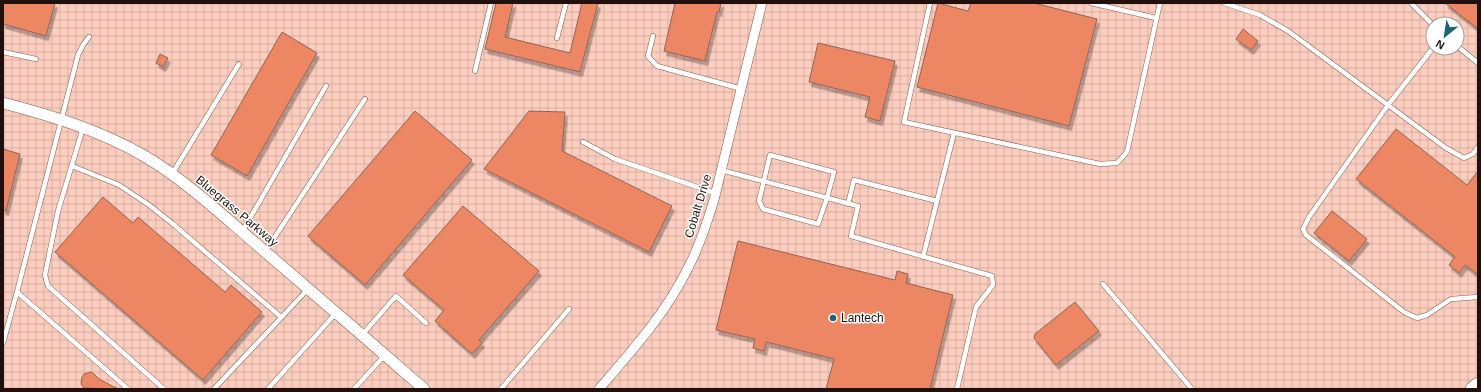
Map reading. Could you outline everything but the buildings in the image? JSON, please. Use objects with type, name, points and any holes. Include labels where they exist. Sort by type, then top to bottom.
[{"type":"street","name":"Cobalt Drive","points":[[599,389],[665,308],[689,267],[705,228],[722,170],[762,3]]},
{"type":"street","name":"Bluegrass Parkway","points":[[3,103],[62,120],[127,146],[172,174],[190,187],[424,389]]},
{"type":"lane","points":[[475,71],[491,3]]},
{"type":"lane","points":[[557,38],[566,3]]},
{"type":"lane","points":[[930,3],[904,122],[1100,164],[1117,163],[1127,152],[1160,3]]},
{"type":"lane","points":[[1092,3],[1156,18]]},
{"type":"lane","points":[[1224,3],[1260,15],[1288,31],[1446,148],[1464,158],[1472,154],[1478,147]]},
{"type":"lane","points":[[1411,3],[1425,17]]},
{"type":"lane","points":[[653,36],[648,56],[657,66],[742,89]]},
{"type":"lane","points":[[3,344],[78,55],[82,45],[89,37]]},
{"type":"lane","points":[[3,52],[36,59]]},
{"type":"lane","points":[[1465,52],[1478,63]]},
{"type":"lane","points":[[1427,56],[1388,105],[1309,216],[1303,229],[1306,235],[1404,312],[1417,318],[1427,315],[1451,299],[1478,297]]},
{"type":"lane","points":[[172,174],[239,64]]},
{"type":"lane","points":[[242,232],[326,86]]},
{"type":"lane","points":[[266,252],[365,99]]},
{"type":"lane","points":[[83,128],[58,211],[46,275],[48,286],[164,389]]},
{"type":"lane","points":[[924,257],[954,133]]},
{"type":"lane","points":[[583,142],[615,159],[715,193]]},
{"type":"lane","points":[[770,155],[834,172],[818,224],[763,209],[759,201],[763,182],[770,155]]},
{"type":"lane","points":[[72,166],[119,185],[149,205],[281,317]]},
{"type":"lane","points":[[722,170],[858,206],[851,236],[992,276],[992,285],[976,307],[957,389]]},
{"type":"lane","points":[[848,204],[854,180],[937,201]]},
{"type":"lane","points":[[1103,284],[1192,389]]},
{"type":"lane","points":[[214,389],[308,288]]},
{"type":"lane","points":[[17,292],[128,389]]},
{"type":"lane","points":[[362,336],[396,296],[426,323]]},
{"type":"lane","points":[[501,389],[569,309]]},
{"type":"lane","points":[[268,389],[336,313]]},
{"type":"lane","points":[[354,389],[385,355]]},
{"type":"shaded area","points":[[3,3],[1478,3],[1478,389],[3,389]]},
{"type":"place","name":"Lantech","points":[[833,318]]}]
